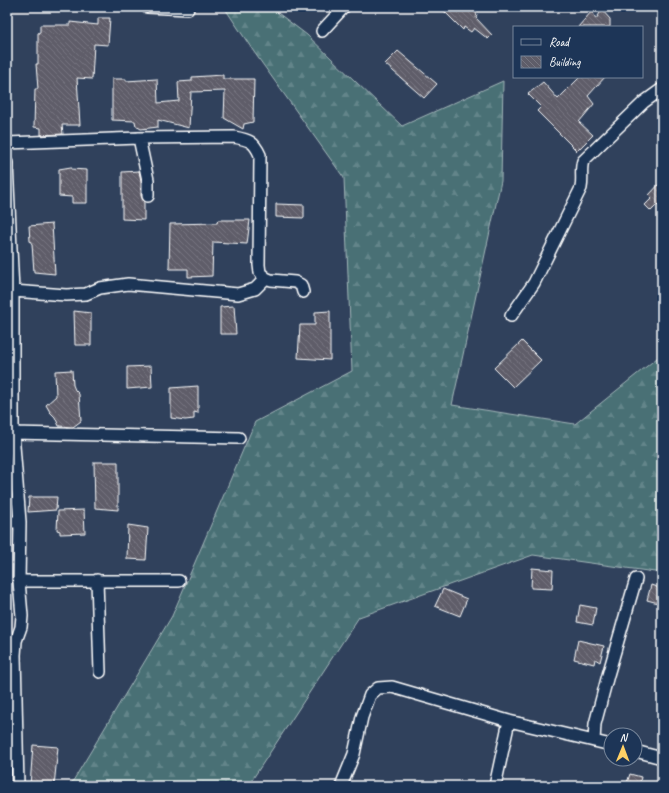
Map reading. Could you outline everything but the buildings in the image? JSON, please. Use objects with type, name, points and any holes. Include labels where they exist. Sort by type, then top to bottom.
[{"type":"street","points":[[147,7],[188,8]]},
{"type":"street","points":[[322,31],[344,7]]},
{"type":"street","points":[[511,316],[534,283],[581,188],[581,166],[583,161],[644,102],[662,89]]},
{"type":"street","points":[[7,143],[139,138],[246,139],[256,146],[260,155],[260,273],[271,280],[295,282],[301,286],[303,292]]},
{"type":"street","points":[[139,138],[148,180],[148,196]]},
{"type":"street","points":[[7,163],[13,291],[13,433],[20,522],[19,580],[22,616],[14,655],[18,786]]},
{"type":"street","points":[[13,291],[66,295],[86,294],[100,288],[128,284],[238,294],[256,289],[266,278]]},
{"type":"street","points":[[13,433],[239,438]]},
{"type":"street","points":[[7,522],[20,522]]},
{"type":"street","points":[[594,741],[595,724],[636,579]]},
{"type":"street","points":[[19,580],[179,581]]},
{"type":"street","points":[[98,580],[100,672]]},
{"type":"street","points":[[341,786],[354,754],[362,717],[370,695],[378,688],[392,687],[509,721],[603,743]]},
{"type":"street","points":[[494,786],[509,721]]},
{"type":"street","points":[[643,753],[662,758]]},
{"type":"green space","points":[[224,7],[270,7],[307,35],[402,126],[503,81],[501,181],[452,405],[575,424],[662,354],[662,573],[533,555],[359,617],[248,786],[70,786],[172,616],[255,422],[352,371],[344,178],[254,52]]}]
